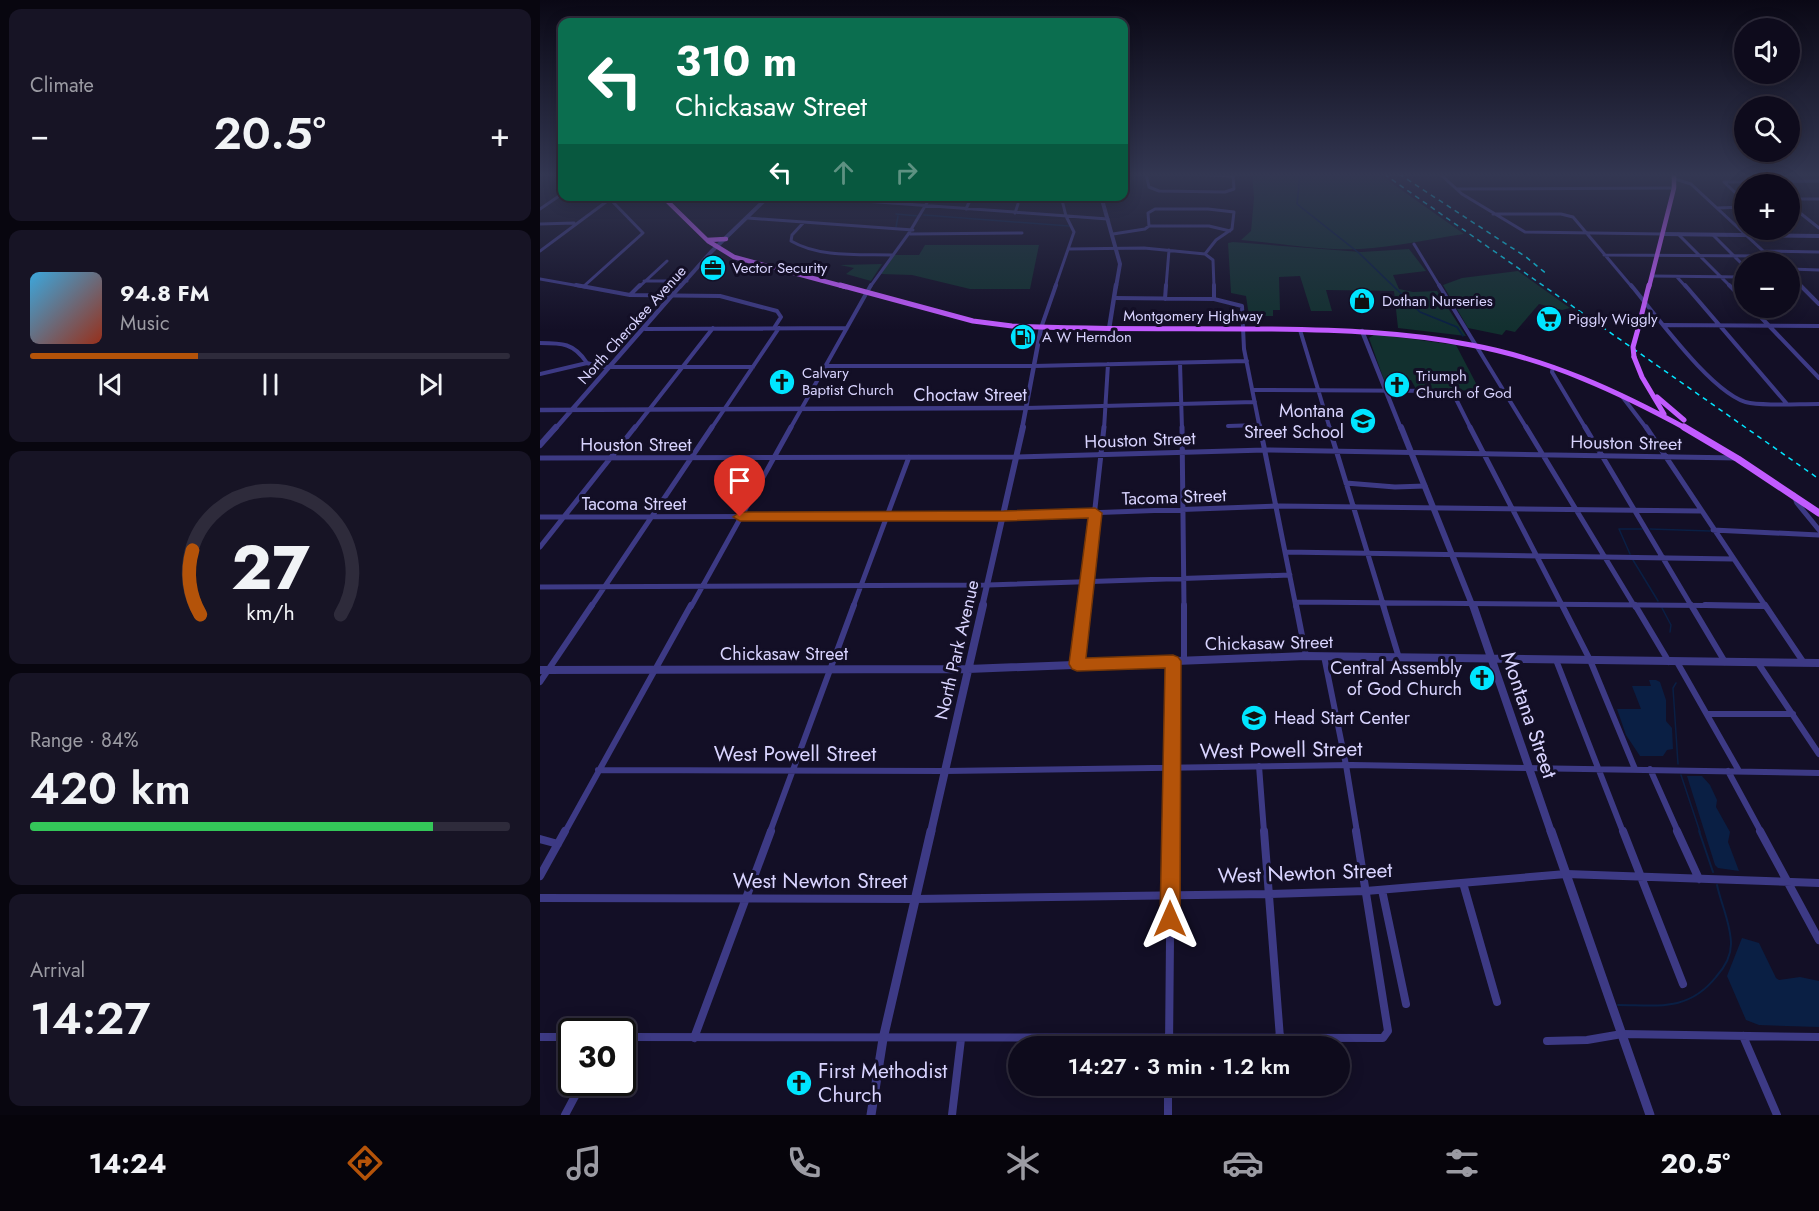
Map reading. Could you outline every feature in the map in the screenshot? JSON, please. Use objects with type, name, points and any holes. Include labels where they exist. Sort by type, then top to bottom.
[{"type":"main road","name":"Montgomery Highway","points":[[690,226],[716,248],[742,260],[973,321],[1041,328],[1362,331],[1416,336],[1475,346],[1553,367],[1618,392],[1700,433]]},
{"type":"main road","points":[[1663,403],[1665,408],[1658,410],[1656,399],[1634,357],[1633,346],[1664,226]]},
{"type":"main road","points":[[705,239],[716,242],[726,239]]},
{"type":"main road","points":[[1650,389],[1663,403],[1700,433],[1819,513]]},
{"type":"main road","points":[[1643,404],[1654,403],[1656,399]]},
{"type":"street","points":[[540,251],[573,226]]},
{"type":"street","points":[[584,286],[643,233],[637,226]]},
{"type":"street","name":"North Cherokee Avenue","points":[[540,445],[716,248],[740,226]]},
{"type":"street","points":[[801,226],[791,238],[791,242],[795,245],[824,251],[893,255]]},
{"type":"street","points":[[859,226],[913,230]]},
{"type":"street","points":[[540,876],[825,366],[867,294],[915,226]]},
{"type":"street","name":"North Park Avenue","points":[[871,1115],[883,1039],[1004,516],[1041,328],[1068,249],[1074,229],[1072,226]]},
{"type":"street","points":[[1109,329],[1120,266],[1110,226]]},
{"type":"street","points":[[1113,234],[1137,232],[1149,226]]},
{"type":"street","points":[[1209,226],[1230,231]]},
{"type":"street","points":[[1205,254],[1216,240],[1230,231],[1233,226]]},
{"type":"street","points":[[1514,226],[1525,232],[1734,235]]},
{"type":"street","points":[[1581,226],[1715,384],[1736,398],[1749,403],[1819,404]]},
{"type":"street","points":[[910,234],[1022,233]]},
{"type":"street","points":[[1678,234],[1734,290]]},
{"type":"street","points":[[1713,235],[1733,256]]},
{"type":"street","points":[[1800,236],[1818,237]]},
{"type":"street","points":[[1751,240],[1763,251],[1819,252]]},
{"type":"street","points":[[1414,244],[1669,662]]},
{"type":"street","points":[[1068,249],[1169,250],[1205,254],[1214,260],[1214,299]]},
{"type":"street","points":[[1165,298],[1169,250]]},
{"type":"street","points":[[1604,255],[1733,256]]},
{"type":"street","points":[[630,295],[666,261]]},
{"type":"street","points":[[1800,269],[1819,270]]},
{"type":"street","points":[[1652,276],[1734,277]]},
{"type":"street","points":[[1677,277],[1722,326],[1787,404]]},
{"type":"street","points":[[540,279],[630,295],[720,296],[774,310],[781,317],[777,328],[753,367],[604,587],[544,670],[540,682]]},
{"type":"street","points":[[644,281],[687,281]]},
{"type":"street","points":[[1800,286],[1818,301]]},
{"type":"street","points":[[1114,298],[1214,299],[1242,306],[1247,361],[1306,656]]},
{"type":"street","points":[[1762,318],[1819,378]]},
{"type":"street","points":[[1664,325],[1819,326]]},
{"type":"street","points":[[540,547],[713,328]]},
{"type":"street","points":[[645,329],[847,328]]},
{"type":"street","points":[[1300,330],[1399,658]]},
{"type":"street","name":"Montana Street","points":[[1362,331],[1472,604],[1650,1115]]},
{"type":"street","points":[[540,343],[573,345],[579,348],[587,363],[595,367],[753,367]]},
{"type":"street","points":[[825,366],[1034,366],[1247,361]]},
{"type":"street","points":[[540,374],[587,363]]},
{"type":"street","points":[[1180,363],[1184,510],[1184,661]]},
{"type":"street","points":[[1077,664],[1102,454],[1108,364]]},
{"type":"street","points":[[1553,367],[1552,372],[1725,662]]},
{"type":"street","points":[[1253,390],[1452,392],[1590,660],[1635,769]]},
{"type":"street","points":[[1618,392],[1633,408],[1804,663]]},
{"type":"street","name":"Choctaw Street","points":[[540,410],[1026,408],[1255,402]]},
{"type":"street","points":[[1633,408],[1637,405],[1658,410]]},
{"type":"street","points":[[1228,426],[1260,425]]},
{"type":"street","name":"Houston Street","points":[[540,458],[1017,457],[1265,450],[1740,458]]},
{"type":"street","points":[[694,1038],[909,457]]},
{"type":"street","points":[[1346,483],[1395,487],[1425,486]]},
{"type":"street","points":[[1793,495],[1819,532]]},
{"type":"street","name":"Tacoma Street","points":[[540,518],[1004,516],[1352,506],[1700,511]]},
{"type":"street","points":[[1713,530],[1819,532]]},
{"type":"street","points":[[1285,552],[1733,559]]},
{"type":"street","points":[[540,587],[988,585],[1290,575]]},
{"type":"street","points":[[1295,602],[1766,606]]},
{"type":"street","name":"Chickasaw Street","points":[[544,670],[968,669],[1306,656],[1819,663]]},
{"type":"street","points":[[1324,656],[1346,765],[1388,1026],[1385,1035],[1378,1038],[1350,1038]]},
{"type":"street","points":[[1556,660],[1683,984]]},
{"type":"street","points":[[1169,1036],[1173,661]]},
{"type":"street","points":[[1677,662],[1739,771]]},
{"type":"street","points":[[1758,663],[1819,754]]},
{"type":"street","points":[[1707,714],[1793,714]]},
{"type":"street","name":"West Powell Street","points":[[598,771],[945,771],[1346,765],[1819,773]]},
{"type":"street","points":[[1259,766],[1280,1036]]},
{"type":"street","points":[[1650,769],[1699,879]]},
{"type":"street","points":[[1728,771],[1819,940]]},
{"type":"street","points":[[540,839],[558,844]]},
{"type":"street","name":"West Newton Street","points":[[540,898],[915,899],[1269,894],[1382,890],[1566,874],[1819,883]]},
{"type":"street","points":[[1463,883],[1497,1002]]},
{"type":"street","points":[[1382,890],[1406,1004]]},
{"type":"street","points":[[1547,1041],[1587,1040],[1622,1034],[1819,1037]]},
{"type":"street","points":[[1743,1036],[1777,1115]]},
{"type":"street","points":[[540,1037],[558,1037]]},
{"type":"street","points":[[636,1038],[1008,1040]]},
{"type":"street","points":[[952,1115],[961,1039]]},
{"type":"street","points":[[565,1115],[575,1096]]},
{"type":"street","points":[[1168,1096],[1168,1115]]},
{"type":"green space","points":[[1251,226],[1453,226],[1464,234],[1399,245],[1346,249],[1241,240],[1251,231]]},
{"type":"green space","points":[[1228,243],[1361,252],[1409,249],[1426,271],[1393,275],[1399,289],[1413,292],[1437,291],[1466,336],[1398,328],[1394,291],[1326,290],[1332,311],[1311,311],[1300,276],[1279,277],[1280,310],[1273,310],[1273,316],[1249,316],[1246,296],[1231,293]]},
{"type":"green space","points":[[925,245],[1039,245],[1030,289],[970,289],[912,275],[881,274],[894,255],[919,255]]},
{"type":"green space","points":[[882,264],[871,281],[846,274],[854,268],[840,265]]},
{"type":"green space","points":[[1518,271],[1570,308],[1562,310],[1539,304],[1515,332],[1506,330],[1502,335],[1468,328],[1443,285],[1462,278]]},
{"type":"green space","points":[[1375,334],[1456,345],[1480,391],[1416,389],[1411,380],[1384,380],[1369,338]]},
{"type":"water","points":[[1649,680],[1660,682],[1666,700],[1666,721],[1672,728],[1673,749],[1667,750],[1663,756],[1640,756],[1626,735],[1617,709],[1641,709],[1632,686],[1651,686]]},
{"type":"water","points":[[1687,776],[1702,776],[1710,785],[1717,800],[1716,807],[1730,832],[1728,842],[1739,871],[1718,868],[1715,865]]},
{"type":"water","points":[[1742,938],[1759,943],[1779,980],[1800,977],[1819,981],[1819,1027],[1759,1025],[1746,1020],[1727,976]]},
{"type":"waterway","points":[[1325,226],[1359,253],[1420,312],[1457,327],[1463,336]]},
{"type":"waterway","points":[[1630,554],[1619,529],[1642,529]]},
{"type":"waterway","points":[[1650,529],[1710,531]]},
{"type":"waterway","points":[[1633,560],[1658,601]]},
{"type":"waterway","points":[[1662,608],[1671,625],[1670,632]]},
{"type":"waterway","points":[[1676,683],[1673,688],[1678,764]]},
{"type":"waterway","points":[[1681,775],[1700,832]]},
{"type":"waterway","points":[[1699,831],[1713,872]]},
{"type":"waterway","points":[[1618,1005],[1659,1005],[1683,1001],[1705,988],[1719,974],[1731,949],[1731,937],[1717,885]]},
{"type":"railway","points":[[1458,226],[1819,479]]},
{"type":"railway","points":[[1479,226],[1526,257],[1548,275]]},
{"type":"place","name":"Vector Security","points":[[713,268]]},
{"type":"place","name":"Dothan Nurseries","points":[[1362,301]]},
{"type":"place","name":"Piggly Wiggly","points":[[1549,319]]},
{"type":"place","name":"A W Herndon","points":[[1023,337]]},
{"type":"place","name":"Calvary Baptist Church","points":[[782,382]]},
{"type":"place","name":"Triumph Church of God","points":[[1397,385]]},
{"type":"place","name":"Montana Street School","points":[[1363,421]]},
{"type":"place","name":"Central Assembly of God Church","points":[[1482,678]]},
{"type":"place","name":"Head Start Center","points":[[1254,718]]},
{"type":"place","name":"First Methodist Church","points":[[799,1083]]},
{"type":"route","points":[[740,517],[1004,516],[1095,513],[1077,664],[1173,661],[1170,919]]}]
